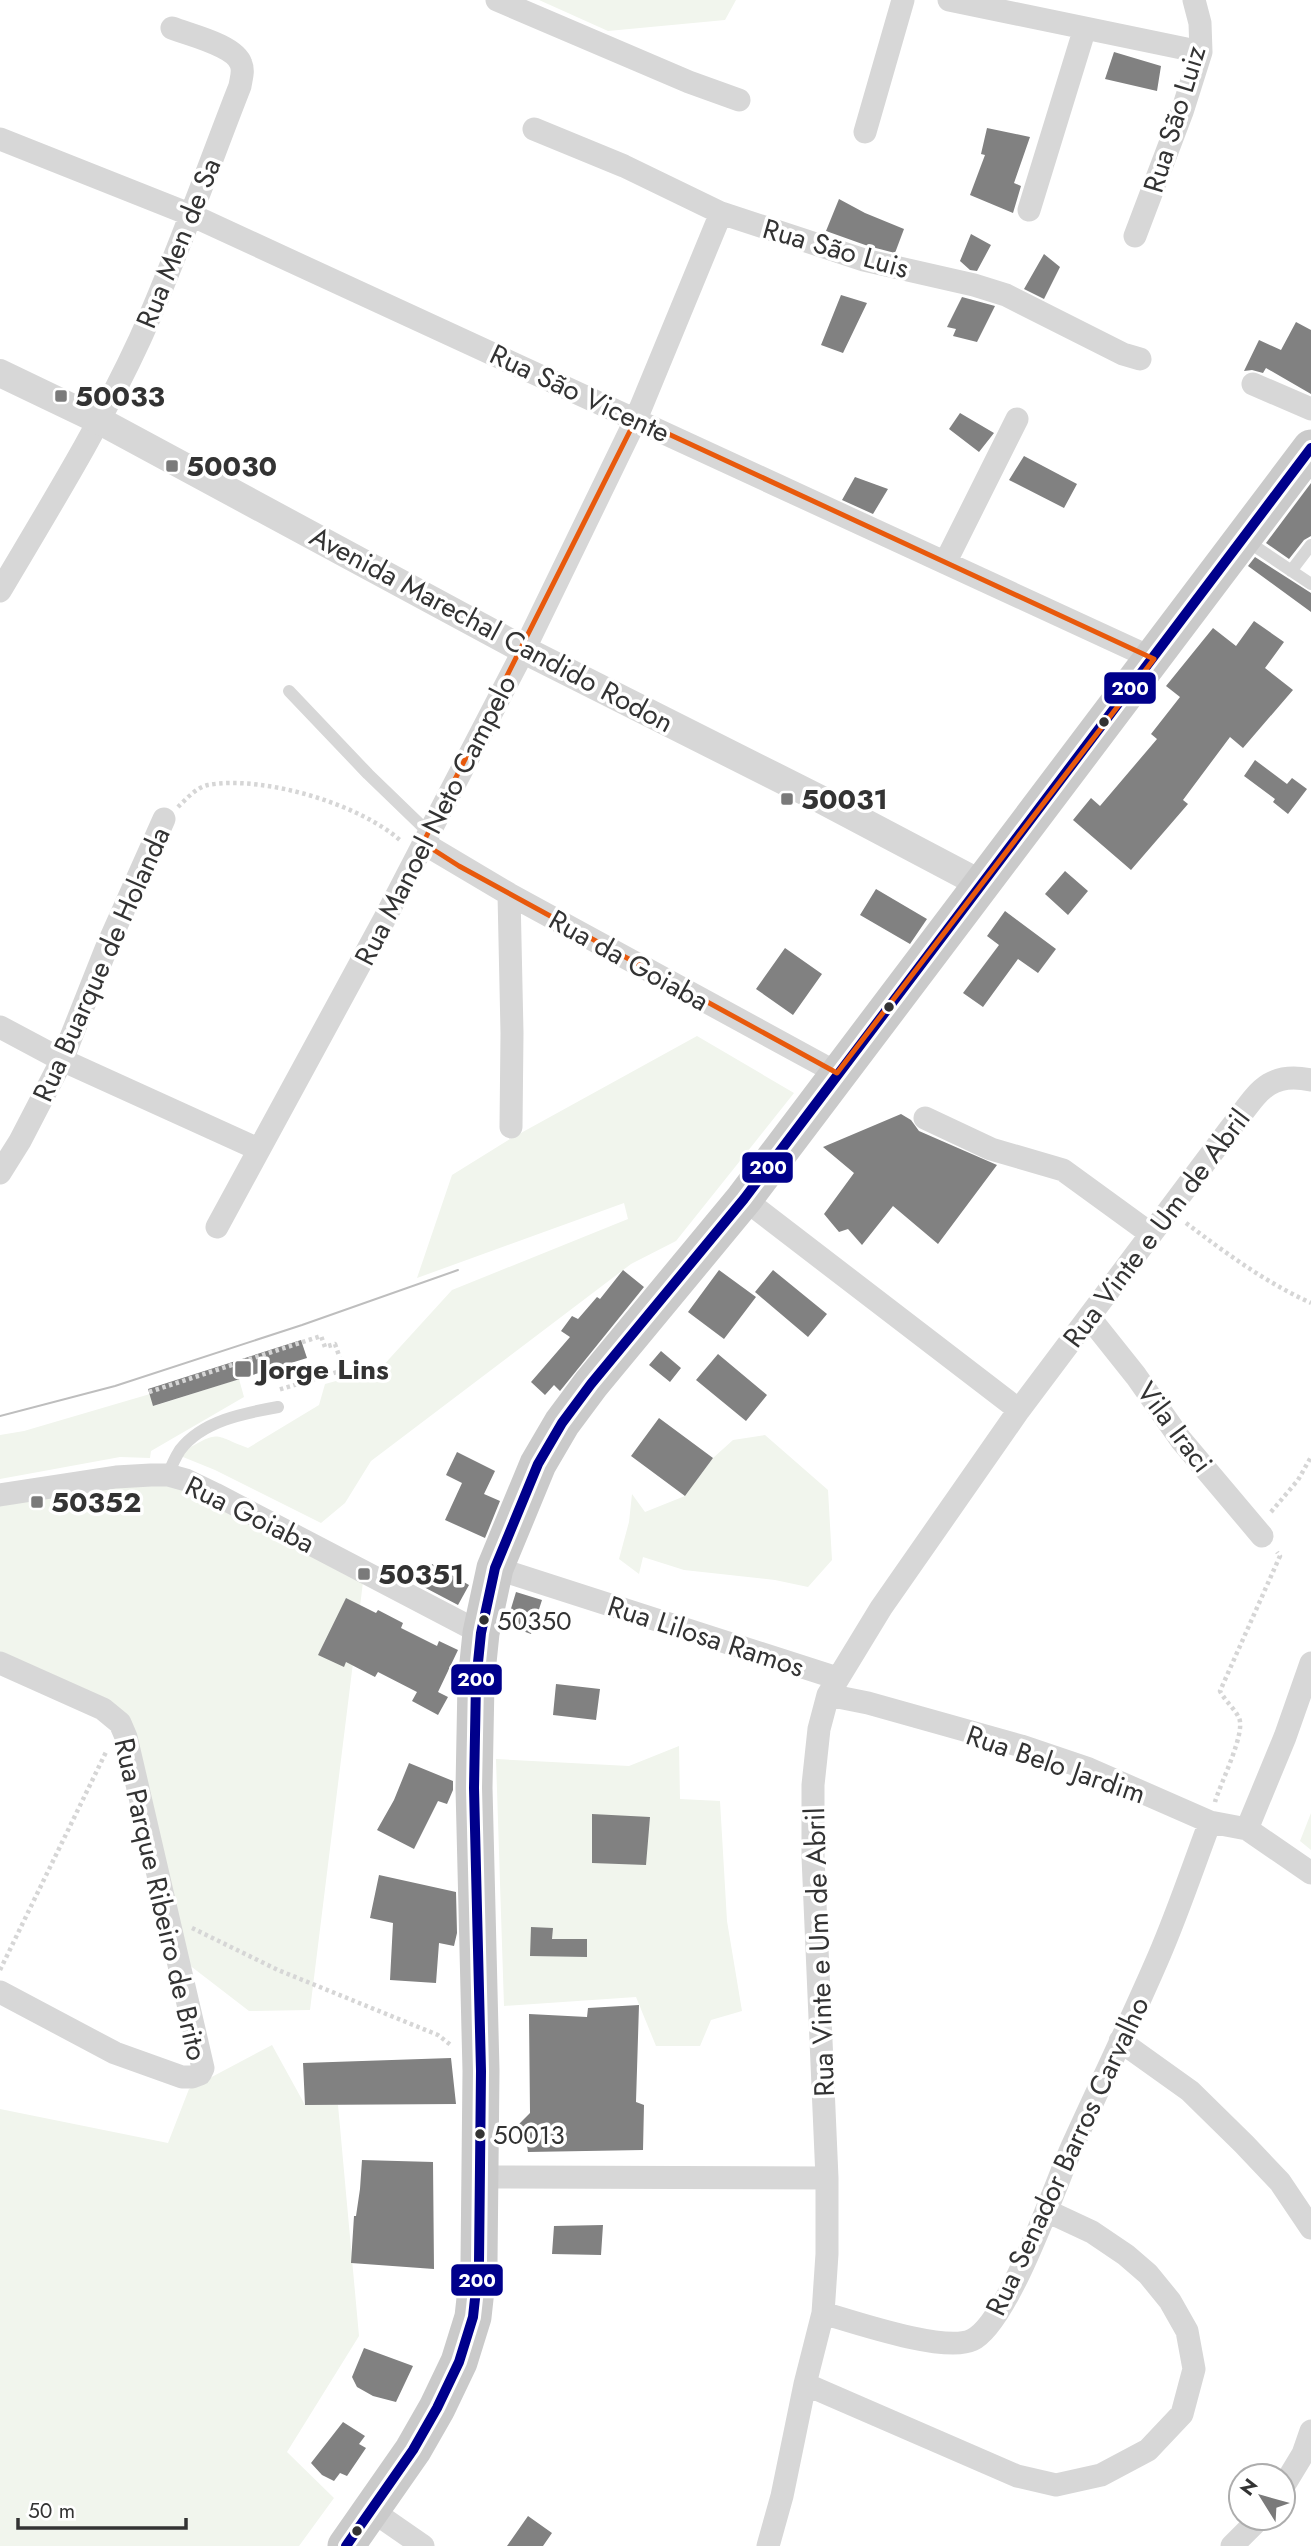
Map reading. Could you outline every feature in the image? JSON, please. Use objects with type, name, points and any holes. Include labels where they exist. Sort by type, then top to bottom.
[{"type":"main road","points":[[346,2546],[413,2450],[437,2408],[463,2351],[474,2317],[478,2262],[481,2071],[473,1734],[481,1633],[495,1568],[538,1464],[562,1423],[591,1384],[744,1199],[1244,538],[1302,466]]},
{"type":"street","points":[[498,0],[690,82],[739,100]]},
{"type":"street","points":[[865,132],[903,0]]},
{"type":"street","points":[[948,0],[1201,52]]},
{"type":"street","name":"Rua São Luiz","points":[[1135,236],[1182,112],[1201,52],[1200,23],[1194,0]]},
{"type":"street","name":"Rua Men de Sa","points":[[0,591],[100,421],[164,284],[240,86],[243,71],[241,61],[224,47],[172,28]]},
{"type":"street","points":[[1029,210],[1084,28]]},
{"type":"street","name":"Rua São Luis","points":[[534,129],[624,166],[721,213],[864,260],[1006,295],[1123,354],[1140,359]]},
{"type":"street","name":"Rua São Vicente","points":[[0,139],[190,214],[1154,659]]},
{"type":"street","name":"Rua Manoel Neto Campelo","points":[[217,1227],[339,1005],[524,650],[636,419],[721,213]]},
{"type":"street","name":"Avenida Marechal Candido Rodon","points":[[0,373],[100,421],[524,650],[798,787],[983,885]]},
{"type":"street","points":[[1253,384],[1311,409]]},
{"type":"street","points":[[946,561],[1017,419]]},
{"type":"street","name":"Rua Buarque de Holanda","points":[[0,1173],[20,1141],[62,1059],[106,949],[164,819]]},
{"type":"street","name":"Rua da Goiaba","points":[[423,843],[509,894],[837,1073]]},
{"type":"street","points":[[509,894],[512,1033],[510,1127]]},
{"type":"street","points":[[0,1027],[62,1059],[258,1149]]},
{"type":"street","name":"Rua Vinte e Um de Abril","points":[[768,2546],[823,2314],[827,2254],[827,2178],[813,1857],[813,1785],[819,1729],[833,1687],[881,1608],[1019,1410],[1259,1092],[1273,1080],[1311,1080]]},
{"type":"street","points":[[925,1118],[991,1149],[1063,1170],[1151,1234]]},
{"type":"street","points":[[744,1199],[1019,1410]]},
{"type":"street","name":"Vila Iraci","points":[[1089,1317],[1136,1376],[1181,1440],[1259,1532]]},
{"type":"street","name":"Rua Goiaba","points":[[2,1497],[116,1477],[168,1475],[186,1480],[481,1633]]},
{"type":"street","name":"Rua Lilosa Ramos","points":[[495,1568],[833,1687]]},
{"type":"street","name":"Rua Parque Ribeiro de Brito","points":[[0,1663],[103,1709],[120,1723],[126,1737],[202,2060],[200,2074],[182,2077],[115,2053],[0,1992]]},
{"type":"street","points":[[1247,1829],[1285,1737],[1311,1663]]},
{"type":"street","name":"Rua Belo Jardim","points":[[833,1687],[868,1703],[1021,1746],[1089,1769],[1210,1822],[1247,1829],[1311,1873]]},
{"type":"street","name":"Rua Senador Barros Carvalho","points":[[823,2314],[935,2342],[960,2345],[974,2340],[996,2316],[1047,2211],[1070,2151],[1160,1955],[1210,1822]]},
{"type":"street","points":[[1120,2041],[1190,2091],[1280,2182],[1311,2228]]},
{"type":"street","points":[[480,2177],[827,2178]]},
{"type":"street","points":[[805,2384],[1017,2476],[1056,2485],[1101,2474],[1148,2450],[1182,2414],[1194,2369],[1187,2331],[1171,2301],[1148,2274],[1126,2255],[1092,2232],[1047,2211]]},
{"type":"street","points":[[1297,2464],[1311,2431]]},
{"type":"street","points":[[372,2510],[423,2546]]},
{"type":"street","points":[[1232,2546],[1246,2532]]},
{"type":"lane","points":[[1244,538],[1311,584]]},
{"type":"lane","points":[[1291,571],[1311,545]]},
{"type":"lane","points":[[289,691],[368,774],[423,843]]},
{"type":"lane","points":[[168,1475],[182,1448],[212,1425],[236,1416],[278,1407]]},
{"type":"path","name":"Rua Buarque de Holanda","points":[[164,819],[206,785],[253,785],[290,791],[348,807],[386,828],[423,843]]},
{"type":"path","points":[[1169,1210],[1242,1266],[1311,1303]]},
{"type":"path","points":[[149,1392],[321,1336],[325,1347],[335,1344],[344,1370],[337,1373]]},
{"type":"path","points":[[1210,1822],[1219,1786],[1241,1731],[1239,1718],[1220,1691],[1280,1556],[1259,1532],[1298,1480],[1311,1457]]},
{"type":"path","points":[[0,1970],[120,1723]]},
{"type":"path","points":[[166,1916],[278,1970],[439,2035],[481,2071]]},
{"type":"highlighted area","points":[[636,419],[1154,659],[837,1073],[459,866],[423,843]]},
{"type":"shaded area","points":[[539,0],[736,0],[725,20],[608,31]]},
{"type":"shaded area","points":[[697,1036],[794,1093],[676,1241],[631,1264],[371,1461],[345,1503],[321,1523],[183,1457],[186,1450],[212,1437],[223,1438],[248,1448],[319,1405],[325,1384],[380,1369],[452,1290],[628,1219],[624,1203],[417,1278],[452,1175],[510,1139]]},
{"type":"shaded area","points":[[239,1379],[244,1397],[151,1451],[150,1458],[120,1457],[0,1479],[0,1435],[24,1431],[150,1394],[154,1406]]},
{"type":"shaded area","points":[[765,1435],[828,1490],[832,1560],[808,1587],[775,1580],[684,1570],[643,1557],[639,1574],[619,1559],[629,1522],[632,1494],[645,1512],[685,1496],[713,1458],[733,1440]]},
{"type":"shaded area","points":[[151,1475],[364,1574],[310,2010],[249,2011],[175,1954],[120,1723],[0,1669],[0,1497]]},
{"type":"shaded area","points":[[679,1746],[680,1799],[720,1801],[727,1921],[742,2011],[711,2020],[700,2046],[656,2046],[636,1997],[504,2006],[496,1759],[629,1766]]},
{"type":"shaded area","points":[[1311,1813],[1311,1850],[1300,1841]]},
{"type":"shaded area","points":[[272,2045],[305,2105],[338,2105],[359,2336],[287,2452],[334,2498],[299,2546],[0,2546],[0,2109],[168,2143],[189,2089]]},
{"type":"building","points":[[1114,52],[1161,66],[1157,91],[1105,79]]},
{"type":"building","points":[[987,128],[1030,137],[1014,183],[1021,186],[1013,213],[970,195],[985,155],[981,154]]},
{"type":"building","points":[[839,199],[904,229],[895,253],[826,231]]},
{"type":"building","points":[[971,234],[991,245],[977,271],[970,270],[960,261]]},
{"type":"building","points":[[1044,254],[1060,267],[1044,299],[1024,289]]},
{"type":"building","points":[[841,295],[867,303],[843,353],[821,345]]},
{"type":"building","points":[[962,297],[995,306],[977,342],[953,336],[956,329],[947,327]]},
{"type":"building","points":[[1296,322],[1311,330],[1311,394],[1266,368],[1263,373],[1244,371],[1259,340],[1281,350]]},
{"type":"building","points":[[960,413],[994,433],[979,452],[949,429]]},
{"type":"building","points":[[1024,456],[1077,484],[1064,508],[1009,480]]},
{"type":"building","points":[[855,477],[888,489],[873,514],[842,500]]},
{"type":"building","points":[[1311,483],[1311,536],[1304,540],[1289,559],[1266,543]]},
{"type":"building","points":[[1255,557],[1311,593],[1311,612],[1248,566]]},
{"type":"building","points":[[1254,621],[1284,642],[1265,668],[1293,690],[1243,748],[1230,737],[1183,800],[1188,804],[1131,870],[1073,820],[1091,798],[1100,806],[1157,739],[1151,734],[1180,697],[1166,686],[1213,628],[1236,646]]},
{"type":"building","points":[[1255,760],[1287,784],[1292,778],[1307,789],[1288,814],[1273,802],[1275,799],[1244,776]]},
{"type":"building","points":[[1065,871],[1088,891],[1068,915],[1045,894]]},
{"type":"building","points":[[876,889],[927,919],[910,944],[860,915]]},
{"type":"building","points":[[1005,911],[1056,949],[1038,973],[1018,959],[983,1007],[963,993],[999,945],[987,936]]},
{"type":"building","points":[[785,948],[822,974],[793,1015],[756,989]]},
{"type":"building","points":[[901,1114],[911,1120],[919,1131],[997,1165],[938,1244],[893,1206],[862,1245],[848,1229],[839,1232],[824,1214],[854,1173],[823,1147]]},
{"type":"building","points":[[623,1270],[644,1287],[560,1391],[554,1385],[545,1395],[531,1382],[570,1337],[561,1331],[572,1316],[578,1319],[597,1297],[600,1299]]},
{"type":"building","points":[[719,1270],[756,1297],[724,1339],[688,1312]]},
{"type":"building","points":[[773,1270],[827,1314],[808,1337],[755,1292]]},
{"type":"building","name":"Jorge Lins","points":[[301,1340],[307,1358],[153,1406],[148,1389]]},
{"type":"building","points":[[661,1351],[681,1368],[670,1382],[649,1365]]},
{"type":"building","points":[[718,1354],[767,1395],[746,1421],[696,1380]]},
{"type":"building","points":[[659,1418],[713,1458],[685,1496],[631,1456]]},
{"type":"building","points":[[457,1452],[495,1471],[484,1494],[500,1501],[485,1538],[445,1520],[462,1483],[446,1475]]},
{"type":"building","points":[[432,1564],[469,1585],[458,1605],[420,1585]]},
{"type":"building","points":[[516,1592],[542,1600],[531,1634],[506,1625]]},
{"type":"building","points":[[346,1598],[403,1623],[401,1628],[437,1646],[439,1641],[458,1650],[438,1692],[448,1697],[438,1715],[412,1701],[417,1692],[378,1672],[375,1677],[346,1662],[344,1667],[318,1655]]},
{"type":"building","points":[[556,1684],[600,1689],[596,1720],[553,1715]]},
{"type":"building","points":[[409,1763],[453,1781],[453,1790],[447,1804],[438,1801],[414,1849],[377,1830],[394,1800]]},
{"type":"building","points":[[592,1814],[650,1817],[646,1865],[592,1863]]},
{"type":"building","points":[[379,1875],[456,1892],[457,1933],[454,1946],[439,1943],[436,1983],[390,1980],[393,1923],[370,1918]]},
{"type":"building","points":[[531,1927],[553,1928],[552,1939],[587,1939],[587,1957],[530,1956]]},
{"type":"building","points":[[639,2005],[636,2102],[644,2105],[643,2150],[528,2152],[526,2139],[515,2128],[530,2113],[529,2014],[587,2017],[588,2008]]},
{"type":"building","points":[[451,2058],[456,2104],[305,2105],[303,2063]]},
{"type":"building","points":[[362,2160],[433,2162],[434,2269],[351,2263]]},
{"type":"building","points":[[603,2225],[601,2255],[552,2254],[554,2226]]},
{"type":"building","points":[[364,2348],[413,2366],[396,2402],[373,2396],[357,2387],[352,2377]]},
{"type":"building","points":[[343,2422],[365,2436],[359,2444],[366,2448],[347,2476],[340,2473],[334,2481],[322,2475],[311,2463]]},
{"type":"building","points":[[528,2516],[552,2533],[543,2546],[507,2546]]},
{"type":"tram line","points":[[0,1416],[115,1386],[302,1325],[458,1270]]},
{"type":"transit line","name":"200","points":[[346,2546],[413,2450],[437,2408],[459,2362],[473,2317],[479,2262],[481,2071],[474,1788],[476,1682],[481,1633],[495,1568],[538,1464],[562,1423],[591,1384],[744,1199],[1311,448]]},
{"type":"place","name":"50033","points":[[61,396]]},
{"type":"place","name":"50030","points":[[172,466]]},
{"type":"place","name":"50031","points":[[787,799]]},
{"type":"place","name":"Jorge Lins","points":[[243,1369]]},
{"type":"place","name":"50352","points":[[37,1502]]},
{"type":"place","name":"50351","points":[[364,1574]]},
{"type":"place","name":"50350","points":[[484,1620]]},
{"type":"place","name":"50013","points":[[480,2134]]}]
